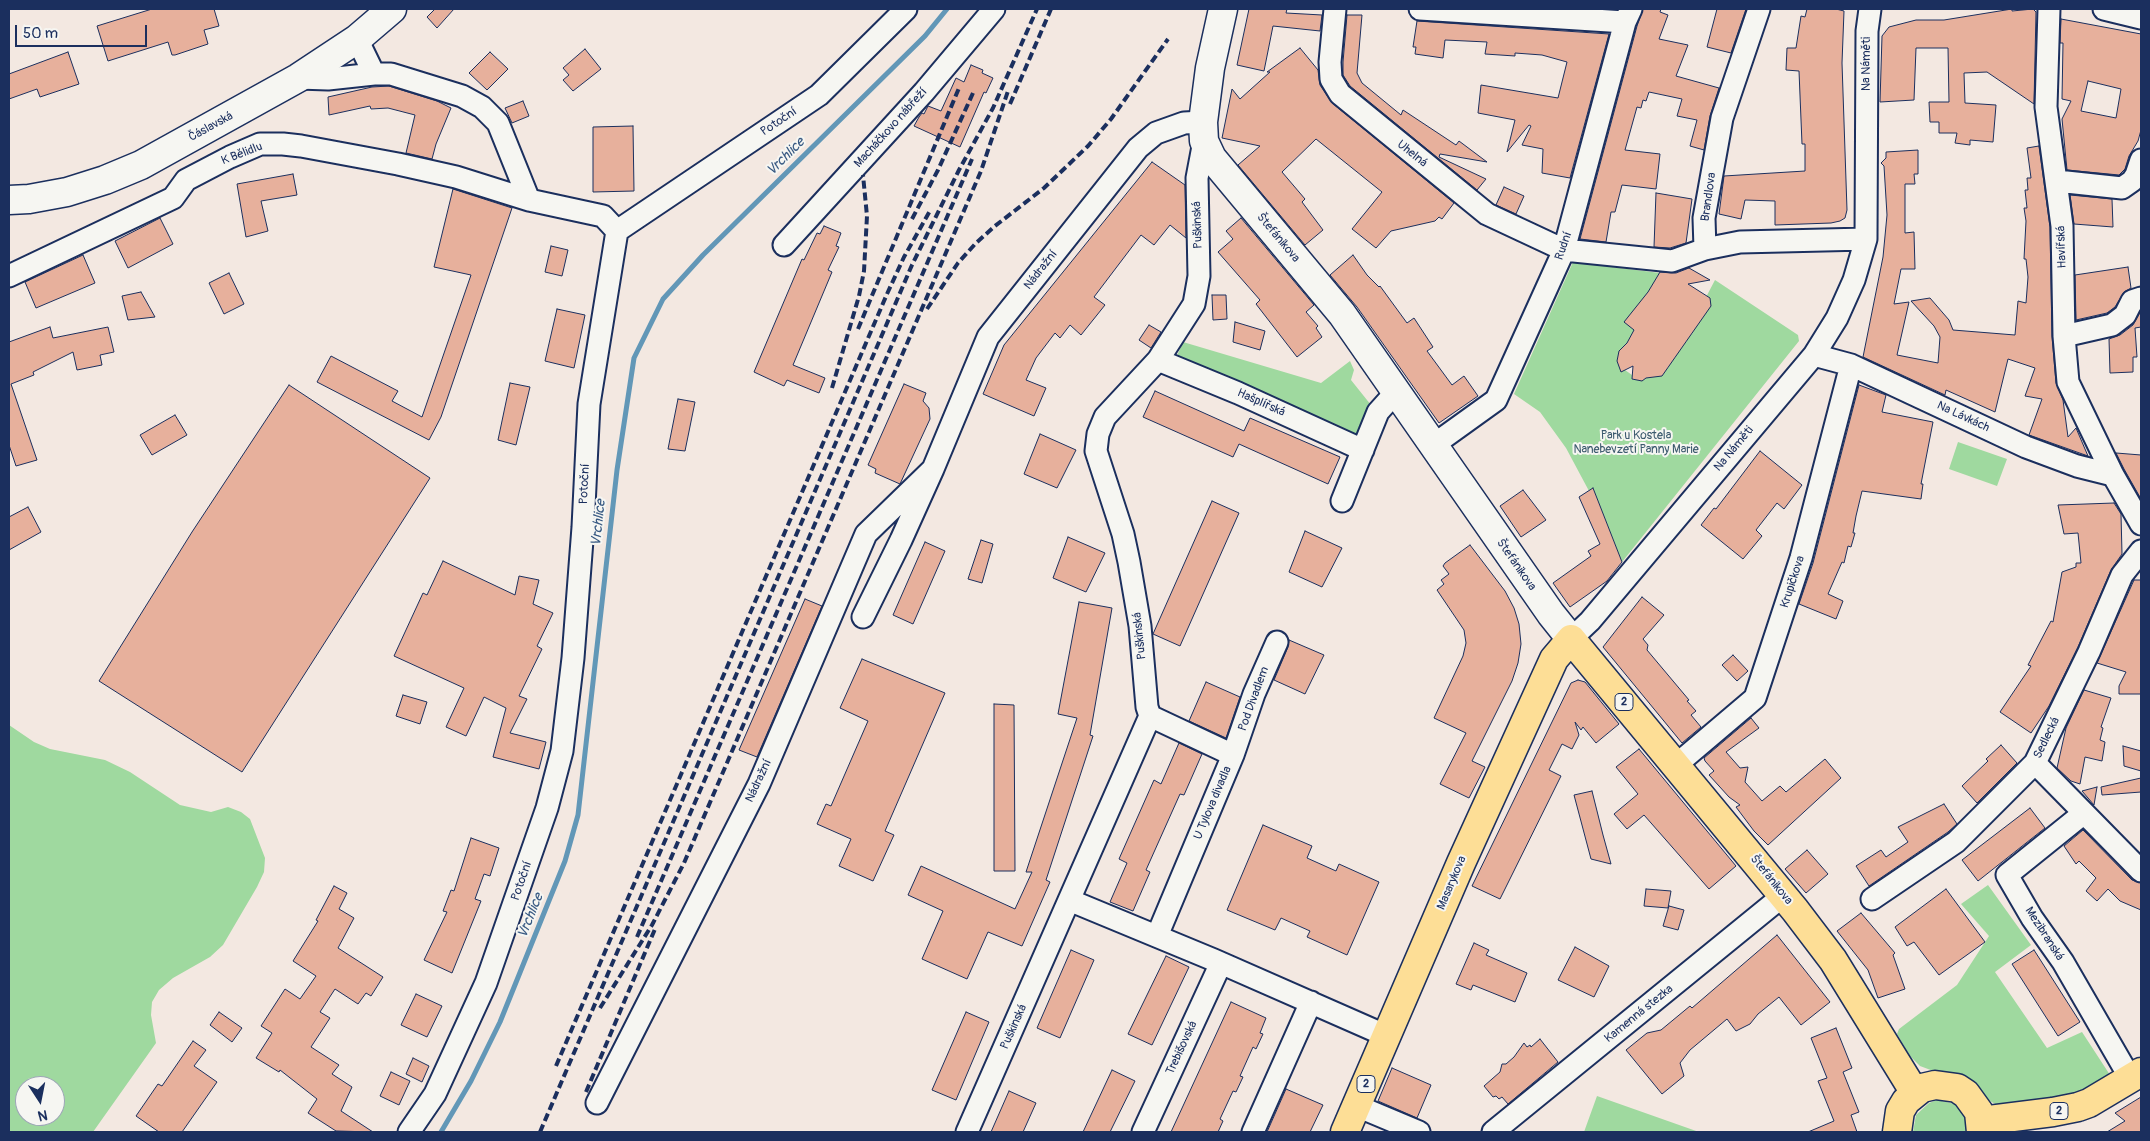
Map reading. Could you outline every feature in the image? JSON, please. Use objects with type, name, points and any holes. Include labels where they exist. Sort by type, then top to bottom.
[{"type":"main road","name":"Štefánikova","points":[[1571,639],[1784,895],[1833,960],[1915,1093]]},
{"type":"main road","name":"Masarykova","points":[[1345,1132],[1461,863],[1554,659],[1571,639]]},
{"type":"main road","name":"2","points":[[1915,1093],[1922,1088],[1935,1085],[1957,1088],[1974,1102],[1981,1126],[2078,1107],[2089,1103],[2136,1075]]},
{"type":"main road","points":[[1898,1132],[1900,1111],[1906,1101],[1915,1093]]},
{"type":"street","name":"Čáslavská","points":[[9,200],[29,199],[67,192],[105,180],[141,165],[298,78],[357,39],[392,9]]},
{"type":"street","name":"Potoční","points":[[410,1132],[435,1094],[486,983],[547,808],[562,751],[573,658],[583,527],[589,404],[617,231],[819,95],[906,9]]},
{"type":"street","name":"Macháčkovo nábřeží","points":[[784,245],[924,92],[994,9]]},
{"type":"street","points":[[1204,131],[1210,68],[1223,9]]},
{"type":"street","name":"Uhelná","points":[[1335,9],[1330,71],[1331,79],[1340,94],[1487,214],[1564,250]]},
{"type":"street","points":[[1420,9],[1628,15]]},
{"type":"street","name":"Brandlova","points":[[1705,249],[1704,218],[1722,118],[1759,9]]},
{"type":"street","name":"Na Náměti","points":[[1571,639],[1590,621],[1814,355],[1837,318],[1854,280],[1866,239],[1868,31],[1870,9]]},
{"type":"street","name":"Havířská","points":[[2049,9],[2046,107],[2057,180],[2062,233],[2064,336],[2068,382],[2113,475],[2141,524]]},
{"type":"street","points":[[2104,9],[2141,18]]},
{"type":"street","name":"Rudní","points":[[1432,446],[1496,400],[1564,250],[1628,15]]},
{"type":"street","points":[[357,39],[374,74]]},
{"type":"street","points":[[298,78],[328,79],[391,74],[462,96],[482,107],[498,123],[530,200]]},
{"type":"street","name":"Nádražní","points":[[863,617],[933,469],[988,337],[1138,148],[1156,133],[1184,122],[1204,131]]},
{"type":"street","name":"Puškinská","points":[[967,1132],[1150,716],[1147,707],[1140,626],[1123,534],[1096,451],[1098,434],[1105,417],[1158,360],[1194,304],[1198,291],[1199,241],[1196,178],[1204,131]]},
{"type":"street","name":"Štefánikova","points":[[1204,131],[1212,158],[1342,314],[1432,446],[1551,614],[1571,639]]},
{"type":"street","name":"K Bělidlu","points":[[9,276],[173,198],[186,180],[260,144],[292,145],[408,166],[456,177],[530,200],[603,216],[617,231]]},
{"type":"street","points":[[2057,180],[2122,188],[2132,181],[2141,160]]},
{"type":"street","points":[[1564,250],[1672,261],[1705,249],[1740,242],[1866,239]]},
{"type":"street","points":[[2064,336],[2112,326],[2125,315],[2132,301],[2141,298]]},
{"type":"street","name":"Na Lávkách","points":[[1814,355],[1851,365],[2026,447],[2078,466],[2113,475]]},
{"type":"street","name":"Hašplířská","points":[[1158,360],[1238,393],[1363,450]]},
{"type":"street","name":"Krupičkova","points":[[1676,765],[1755,698],[1801,558],[1851,365]]},
{"type":"street","points":[[1342,501],[1378,412],[1396,392]]},
{"type":"street","name":"Nádražní","points":[[597,1104],[759,784],[866,534],[933,469]]},
{"type":"street","name":"Sedlecká","points":[[1872,899],[1956,842],[2035,763],[2089,652],[2122,575],[2141,551]]},
{"type":"street","name":"Pod Divadlem","points":[[1233,755],[1254,694],[1277,642]]},
{"type":"street","name":"U Tylova divadla","points":[[1150,716],[1233,755],[1157,936]]},
{"type":"street","points":[[2035,763],[2141,870]]},
{"type":"street","name":"Mezibranská","points":[[2084,813],[2007,874],[2032,918],[2063,962],[2136,1075]]},
{"type":"street","name":"Kamenná stezka","points":[[1493,1132],[1784,895]]},
{"type":"street","points":[[1069,900],[1221,963],[1387,1036]]},
{"type":"street","name":"Trebišovská","points":[[1143,1132],[1221,963]]},
{"type":"street","points":[[1253,1132],[1311,1002]]},
{"type":"street","points":[[1357,1106],[1419,1132]]},
{"type":"green space","name":"Park u Kostela Nanebevzetí Panny Marie","points":[[1573,262],[1660,273],[1625,370],[1632,375],[1634,380],[1635,375],[1659,373],[1662,376],[1666,367],[1668,368],[1667,364],[1672,357],[1675,358],[1674,354],[1682,341],[1685,343],[1687,341],[1684,339],[1688,332],[1692,334],[1693,332],[1690,329],[1700,322],[1704,301],[1715,280],[1798,335],[1799,341],[1622,562],[1593,489],[1589,491],[1566,448],[1540,412],[1514,394]]},
{"type":"green space","points":[[1183,342],[1321,383],[1350,361],[1354,370],[1351,380],[1371,405],[1358,435],[1176,358]]},
{"type":"green space","points":[[1958,442],[2007,459],[1997,486],[1949,469]]},
{"type":"green space","points":[[9,725],[34,742],[50,749],[105,760],[130,772],[180,805],[211,812],[228,807],[241,812],[250,819],[265,858],[264,872],[257,887],[223,945],[210,957],[173,978],[159,990],[152,1002],[151,1015],[156,1043],[93,1132],[9,1132]]},
{"type":"green space","points":[[1988,885],[2031,945],[1995,972],[2047,1048],[2082,1032],[2110,1075],[2093,1091],[2006,1106],[1997,1105],[1944,1075],[1920,1066],[1910,1056],[1897,1034],[1899,1029],[1957,985],[1989,936],[1961,904]]},
{"type":"green space","points":[[1597,1096],[1699,1132],[1584,1132]]},
{"type":"green space","points":[[1937,1100],[1955,1104],[1962,1110],[1966,1118],[1967,1132],[1913,1132],[1916,1115],[1929,1103]]},
{"type":"building","points":[[152,9],[214,9],[219,26],[204,30],[208,44],[175,55],[172,55],[168,42],[108,61],[97,26]]},
{"type":"building","points":[[435,9],[454,9],[437,28],[427,17]]},
{"type":"building","points":[[1249,9],[1287,9],[1286,13],[1322,15],[1320,31],[1273,26],[1264,71],[1237,65]]},
{"type":"building","points":[[1643,9],[1661,9],[1660,12],[1668,15],[1659,39],[1688,45],[1676,76],[1719,88],[1710,116],[1704,150],[1690,146],[1697,120],[1677,116],[1682,99],[1649,92],[1646,101],[1643,100],[1641,108],[1637,107],[1625,150],[1660,154],[1656,189],[1622,185],[1615,212],[1611,212],[1606,242],[1580,239],[1637,26]]},
{"type":"building","points":[[1717,9],[1746,9],[1731,53],[1707,47]]},
{"type":"building","points":[[1807,9],[1836,9],[1844,11],[1842,63],[1847,210],[1845,218],[1831,223],[1775,225],[1775,201],[1745,200],[1741,219],[1719,214],[1724,176],[1805,171],[1805,144],[1802,144],[1799,71],[1786,70],[1787,48],[1796,48],[1801,16],[1805,17]]},
{"type":"building","points":[[2012,9],[2012,11],[2033,9],[2036,12],[2034,104],[1987,72],[1964,73],[1965,103],[1996,105],[1993,142],[1970,140],[1970,145],[1955,143],[1957,133],[1939,133],[1939,122],[1930,122],[1929,102],[1949,102],[1948,48],[1916,48],[1914,100],[1880,102],[1882,36],[1889,27],[1916,20],[1944,20]]},
{"type":"building","points":[[1347,15],[1362,15],[1357,73],[1362,83],[1401,115],[1403,110],[1456,145],[1459,141],[1487,162],[1440,154],[1439,157],[1486,179],[1477,190],[1350,86],[1343,75]]},
{"type":"building","points":[[2061,19],[2141,34],[2141,130],[2125,169],[2119,175],[2067,170],[2062,119],[2071,101],[2062,99],[2063,43],[2060,43]],"holes":[[[2088,81],[2121,89],[2116,118],[2081,111]]]},
{"type":"building","points":[[1417,21],[1609,34],[1570,178],[1542,173],[1543,149],[1522,145],[1531,126],[1529,125],[1507,152],[1515,120],[1478,113],[1481,85],[1558,98],[1567,62],[1542,55],[1515,53],[1515,56],[1485,54],[1487,42],[1445,40],[1443,58],[1415,54],[1416,47],[1413,47]]},
{"type":"building","points":[[1300,48],[1318,70],[1320,85],[1332,103],[1454,203],[1442,219],[1439,217],[1435,221],[1391,231],[1376,248],[1352,229],[1382,192],[1316,139],[1282,172],[1305,199],[1302,202],[1323,230],[1305,245],[1238,165],[1260,146],[1222,138],[1232,89],[1240,99],[1270,72],[1267,72]]},
{"type":"building","points":[[585,49],[601,69],[573,91],[563,80],[569,75],[563,68]]},
{"type":"building","points":[[68,52],[79,84],[40,97],[37,89],[9,99],[9,74]]},
{"type":"building","points":[[490,52],[508,69],[487,90],[469,73]]},
{"type":"building","points":[[971,65],[983,70],[982,73],[993,78],[986,93],[984,92],[960,147],[914,126],[928,106],[941,111],[956,78],[964,82]]},
{"type":"building","points":[[389,86],[437,101],[451,108],[432,159],[406,153],[415,115],[388,108],[371,109],[370,106],[329,115],[328,97],[372,87]]},
{"type":"building","points":[[523,101],[529,116],[512,123],[505,108]]},
{"type":"building","points":[[633,126],[634,191],[593,192],[593,127]]},
{"type":"building","points":[[2039,146],[2050,227],[2052,336],[2056,383],[2063,400],[2068,437],[2076,428],[2088,456],[2029,435],[2042,399],[2025,396],[2035,368],[2008,359],[1995,412],[1946,390],[1945,395],[1863,357],[1883,257],[1887,215],[1884,166],[1881,163],[1886,158],[1886,152],[1918,150],[1918,174],[1914,174],[1915,184],[1905,184],[1905,233],[1914,232],[1915,269],[1901,269],[1894,304],[1909,302],[1897,355],[1938,363],[1940,337],[1934,326],[1911,301],[1930,298],[1949,320],[1953,330],[2015,335],[2018,301],[2026,303],[2028,277],[2026,259],[2024,259],[2026,221],[2024,208],[2027,208],[2025,190],[2028,190],[2027,178],[2031,178],[2027,148]]},
{"type":"building","points":[[1152,162],[1185,185],[1186,238],[1170,225],[1154,245],[1141,235],[1094,297],[1105,305],[1081,335],[1070,325],[1060,338],[1055,333],[1036,358],[1026,380],[1046,388],[1034,416],[983,394],[1004,345]]},
{"type":"building","points":[[293,174],[297,195],[261,201],[268,231],[246,237],[237,184]]},
{"type":"building","points":[[1504,187],[1524,196],[1516,214],[1496,205]]},
{"type":"building","points":[[453,189],[512,208],[441,417],[429,440],[317,382],[331,356],[398,391],[392,401],[422,417],[471,275],[434,267]]},
{"type":"building","points":[[1656,193],[1692,199],[1686,243],[1670,248],[1654,247]]},
{"type":"building","points":[[2070,195],[2112,199],[2113,227],[2074,224]]},
{"type":"building","points":[[160,218],[173,244],[128,268],[115,241]]},
{"type":"building","points":[[1241,218],[1314,305],[1306,312],[1318,326],[1316,328],[1322,337],[1297,357],[1256,304],[1260,300],[1218,252],[1233,239],[1226,231]]},
{"type":"building","points":[[824,226],[841,233],[836,246],[839,247],[828,270],[832,272],[793,365],[825,378],[819,393],[787,380],[784,386],[754,372],[802,259],[804,260],[817,233],[820,234]]},
{"type":"building","points":[[551,246],[568,250],[562,276],[545,272]]},
{"type":"building","points":[[83,255],[95,283],[36,308],[25,282]]},
{"type":"building","points":[[1353,255],[1367,275],[1380,286],[1407,323],[1414,318],[1433,347],[1427,351],[1452,385],[1464,376],[1478,396],[1439,423],[1357,307],[1330,275]]},
{"type":"building","points":[[2128,267],[2131,288],[2124,292],[2115,307],[2107,313],[2076,320],[2075,275]]},
{"type":"building","points":[[1689,268],[1710,280],[1688,284],[1710,298],[1711,306],[1662,376],[1646,378],[1642,381],[1632,379],[1633,366],[1621,372],[1617,361],[1619,351],[1627,343],[1634,330],[1624,322],[1648,292],[1660,272],[1676,273]]},
{"type":"building","points":[[229,273],[244,304],[224,314],[209,283]]},
{"type":"building","points":[[141,292],[155,317],[128,320],[122,296]]},
{"type":"building","points":[[1212,295],[1226,295],[1227,319],[1213,320]]},
{"type":"building","points":[[557,309],[585,315],[574,368],[545,361]]},
{"type":"building","points":[[2141,311],[2141,327],[2135,328],[2137,357],[2133,357],[2133,372],[2110,373],[2109,339],[2120,335],[2133,325]]},
{"type":"building","points":[[1235,322],[1265,331],[1260,350],[1233,342]]},
{"type":"building","points":[[1149,325],[1161,332],[1151,348],[1139,340]]},
{"type":"building","points":[[50,327],[53,338],[108,327],[114,352],[100,355],[102,365],[77,370],[73,352],[33,372],[34,375],[11,384],[37,460],[16,466],[9,445],[9,342]]},
{"type":"building","points":[[510,383],[530,387],[516,445],[498,440]]},
{"type":"building","points":[[904,384],[926,393],[923,401],[929,408],[930,419],[900,484],[875,473],[876,469],[868,465]]},
{"type":"building","points":[[289,385],[430,478],[242,772],[99,681],[192,532]]},
{"type":"building","points":[[1859,385],[1886,395],[1882,412],[1933,422],[1921,484],[1923,484],[1921,499],[1862,491],[1851,547],[1848,546],[1844,563],[1842,562],[1828,594],[1843,601],[1836,619],[1799,604],[1813,563]]},
{"type":"building","points":[[1155,391],[1244,431],[1250,418],[1340,457],[1328,484],[1239,444],[1233,457],[1143,417]]},
{"type":"building","points":[[678,399],[695,402],[685,451],[668,449]]},
{"type":"building","points":[[175,415],[187,435],[152,455],[140,435]]},
{"type":"building","points":[[1040,434],[1076,450],[1057,488],[1024,474]]},
{"type":"building","points":[[1760,451],[1802,485],[1784,509],[1777,503],[1756,530],[1762,536],[1743,559],[1701,525],[1714,508],[1716,509]]},
{"type":"building","points":[[2116,453],[2141,455],[2141,499],[2124,469]]},
{"type":"building","points":[[1593,488],[1622,562],[1607,581],[1570,607],[1553,583],[1591,556],[1588,551],[1600,544],[1579,497]]},
{"type":"building","points":[[1523,490],[1546,520],[1521,537],[1500,506]]},
{"type":"building","points":[[1212,501],[1239,513],[1180,646],[1153,634]]},
{"type":"building","points":[[2114,503],[2121,514],[2122,554],[2111,570],[2078,647],[2049,706],[2031,733],[2000,712],[2031,666],[2028,665],[2051,621],[2053,622],[2062,572],[2076,567],[2076,563],[2081,563],[2078,533],[2064,534],[2058,505]]},
{"type":"building","points":[[28,507],[41,532],[9,550],[9,517]]},
{"type":"building","points":[[1305,531],[1342,548],[1322,587],[1289,572]]},
{"type":"building","points":[[1068,537],[1105,553],[1086,592],[1053,578]]},
{"type":"building","points":[[981,540],[993,544],[982,583],[968,579]]},
{"type":"building","points":[[925,542],[945,551],[913,624],[893,615]]},
{"type":"building","points":[[1470,545],[1505,591],[1514,608],[1519,624],[1521,644],[1518,663],[1512,681],[1472,761],[1485,767],[1469,798],[1440,784],[1466,733],[1434,718],[1463,656],[1466,643],[1464,630],[1437,590],[1444,584],[1441,580],[1449,574],[1443,566],[1445,563]]},
{"type":"building","points":[[443,561],[515,595],[519,576],[539,580],[533,604],[553,613],[537,646],[542,649],[519,696],[527,699],[510,733],[546,742],[539,769],[493,757],[506,708],[484,697],[466,736],[446,727],[464,688],[394,656],[423,593],[427,595]]},
{"type":"building","points":[[2134,580],[2141,580],[2141,694],[2119,694],[2119,686],[2126,672],[2097,663]]},
{"type":"building","points":[[1642,597],[1664,615],[1643,639],[1648,645],[1647,650],[1689,700],[1687,701],[1696,711],[1691,715],[1701,727],[1682,743],[1603,647]]},
{"type":"building","points":[[805,599],[822,606],[757,757],[739,750]]},
{"type":"building","points":[[1079,602],[1112,608],[1090,735],[1093,736],[1046,880],[1050,882],[1022,946],[988,932],[967,979],[922,959],[943,911],[908,895],[921,866],[1015,909],[1032,872],[1026,872],[1077,718],[1058,714]]},
{"type":"building","points":[[1289,640],[1324,655],[1305,694],[1274,680],[1288,647]]},
{"type":"building","points":[[1733,655],[1748,671],[1737,681],[1722,665]]},
{"type":"building","points":[[862,659],[945,693],[885,831],[894,835],[873,881],[839,866],[851,839],[817,824],[826,804],[831,806],[868,721],[840,708]]},
{"type":"building","points":[[1578,680],[1585,682],[1619,724],[1596,743],[1583,727],[1581,730],[1575,722],[1579,735],[1572,749],[1562,744],[1549,770],[1561,776],[1500,899],[1472,886],[1571,683]]},
{"type":"building","points":[[1206,682],[1240,697],[1226,738],[1189,721]]},
{"type":"building","points":[[2084,690],[2111,698],[2101,727],[2103,728],[2100,740],[2105,742],[2102,761],[2085,757],[2080,784],[2071,781],[2057,768],[2066,728]]},
{"type":"building","points":[[403,695],[427,702],[420,724],[396,716]]},
{"type":"building","points":[[994,704],[1014,705],[1015,871],[994,871]]},
{"type":"building","points":[[1751,718],[1759,728],[1726,752],[1740,768],[1748,767],[1745,782],[1762,801],[1780,786],[1786,792],[1825,759],[1841,778],[1768,845],[1754,831],[1736,807],[1740,805],[1729,797],[1709,775],[1714,771],[1704,758]]},
{"type":"building","points":[[1179,743],[1202,754],[1184,795],[1180,794],[1146,870],[1150,872],[1133,911],[1110,902],[1127,863],[1119,859],[1154,780],[1161,784]]},
{"type":"building","points":[[2001,745],[2017,763],[1977,803],[1962,786],[1988,761],[1986,759]]},
{"type":"building","points":[[2123,746],[2141,751],[2141,771],[2124,766]]},
{"type":"building","points":[[1639,749],[1736,866],[1709,889],[1644,815],[1627,829],[1614,814],[1638,794],[1616,767]]},
{"type":"building","points":[[2141,778],[2141,792],[2102,795],[2101,787]]},
{"type":"building","points":[[2097,787],[2094,805],[2082,791]]},
{"type":"building","points":[[1592,791],[1611,864],[1591,859],[1574,795]]},
{"type":"building","points":[[1944,804],[1957,824],[1869,886],[1856,866],[1881,850],[1886,857],[1908,842],[1898,827]]},
{"type":"building","points":[[2030,808],[2045,828],[1978,881],[1962,860]]},
{"type":"building","points":[[1263,825],[1312,846],[1307,858],[1336,871],[1339,864],[1379,882],[1347,955],[1307,937],[1310,931],[1281,918],[1275,930],[1227,910]]},
{"type":"building","points":[[2083,830],[2132,880],[2141,883],[2141,910],[2120,901],[2108,889],[2097,901],[2086,891],[2096,878],[2079,861],[2076,864],[2064,846]]},
{"type":"building","points":[[471,838],[499,848],[490,876],[484,874],[475,899],[481,901],[452,973],[424,960],[447,912],[443,911],[451,890],[454,891]]},
{"type":"building","points":[[1807,850],[1828,874],[1806,893],[1785,869]]},
{"type":"building","points":[[334,886],[347,893],[339,909],[354,918],[338,948],[383,977],[371,996],[366,993],[358,1004],[335,989],[320,1012],[330,1018],[311,1047],[339,1065],[332,1074],[352,1087],[341,1111],[373,1132],[336,1131],[308,1113],[317,1099],[280,1070],[279,1072],[256,1058],[272,1033],[261,1026],[285,989],[300,999],[316,976],[293,961],[318,921],[316,920]]},
{"type":"building","points":[[1646,889],[1671,891],[1668,908],[1644,906]]},
{"type":"building","points":[[1946,889],[1985,942],[1939,975],[1914,942],[1907,946],[1895,927]]},
{"type":"building","points":[[1669,906],[1684,910],[1678,930],[1663,926]]},
{"type":"building","points":[[1861,913],[1895,953],[1893,955],[1905,989],[1878,998],[1868,970],[1837,931]]},
{"type":"building","points":[[1777,935],[1830,1002],[1801,1025],[1779,997],[1758,1014],[1750,1024],[1736,1031],[1727,1019],[1690,1050],[1680,1063],[1684,1076],[1662,1094],[1626,1050],[1647,1033],[1661,1030],[1690,1006],[1692,1008]]},
{"type":"building","points":[[1474,943],[1489,950],[1486,955],[1527,973],[1515,1002],[1473,985],[1471,990],[1456,984]]},
{"type":"building","points":[[1575,947],[1609,966],[1594,997],[1558,980]]},
{"type":"building","points":[[1071,950],[1094,960],[1060,1038],[1037,1028]]},
{"type":"building","points":[[2034,950],[2080,1022],[2058,1036],[2012,964]]},
{"type":"building","points":[[1166,956],[1189,967],[1152,1045],[1128,1034]]},
{"type":"building","points":[[416,994],[442,1006],[427,1037],[401,1025]]},
{"type":"building","points":[[1231,1002],[1266,1018],[1260,1033],[1263,1034],[1256,1049],[1253,1047],[1240,1076],[1243,1077],[1236,1092],[1233,1091],[1220,1119],[1223,1121],[1218,1132],[1171,1132]]},
{"type":"building","points":[[219,1012],[242,1028],[232,1042],[210,1025]]},
{"type":"building","points":[[966,1012],[989,1022],[956,1100],[932,1090]]},
{"type":"building","points":[[1836,1028],[1852,1068],[1843,1072],[1859,1112],[1851,1115],[1857,1132],[1808,1132],[1834,1121],[1818,1081],[1827,1078],[1811,1038]]},
{"type":"building","points":[[1540,1039],[1558,1062],[1508,1104],[1502,1097],[1499,1099],[1496,1096],[1493,1097],[1484,1086],[1500,1072],[1502,1064],[1506,1064],[1514,1057],[1524,1043],[1527,1047],[1530,1045],[1531,1047]]},
{"type":"building","points":[[193,1041],[206,1050],[194,1066],[217,1082],[182,1132],[159,1132],[136,1116],[158,1084],[162,1086]]},
{"type":"building","points":[[413,1058],[429,1066],[422,1082],[406,1074]]},
{"type":"building","points":[[1392,1068],[1431,1085],[1417,1118],[1378,1101]]},
{"type":"building","points":[[1112,1070],[1135,1081],[1110,1132],[1083,1132]]},
{"type":"building","points":[[391,1072],[410,1081],[399,1105],[380,1096]]},
{"type":"building","points":[[1286,1089],[1323,1105],[1310,1132],[1267,1132]]},
{"type":"building","points":[[1009,1091],[1036,1103],[1023,1132],[991,1132]]},
{"type":"building","points":[[2141,1097],[2141,1132],[2107,1132],[2125,1121],[2115,1113]]},
{"type":"waterway","name":"Vrchlice","points":[[441,1132],[471,1081],[500,1022],[565,861],[578,815],[617,470],[634,358],[663,299],[703,255],[925,36],[947,9]]},
{"type":"railway","points":[[540,1132],[912,265],[959,170],[993,108],[1037,9]]},
{"type":"railway","points":[[1010,104],[1051,9]]},
{"type":"railway","points":[[927,309],[958,263],[976,243],[1044,188],[1088,146],[1111,119],[1168,39]]},
{"type":"railway","points":[[858,329],[959,88]]},
{"type":"railway","points":[[600,1008],[652,925],[684,863],[981,171],[1008,91]]},
{"type":"railway","points":[[912,219],[938,170],[973,93]]},
{"type":"railway","points":[[637,937],[972,159]]},
{"type":"railway","points":[[832,388],[859,296],[864,271],[867,216],[863,175]]},
{"type":"railway","points":[[556,1066],[887,294],[904,257],[931,209]]},
{"type":"railway","points":[[586,1092],[655,929]]}]
